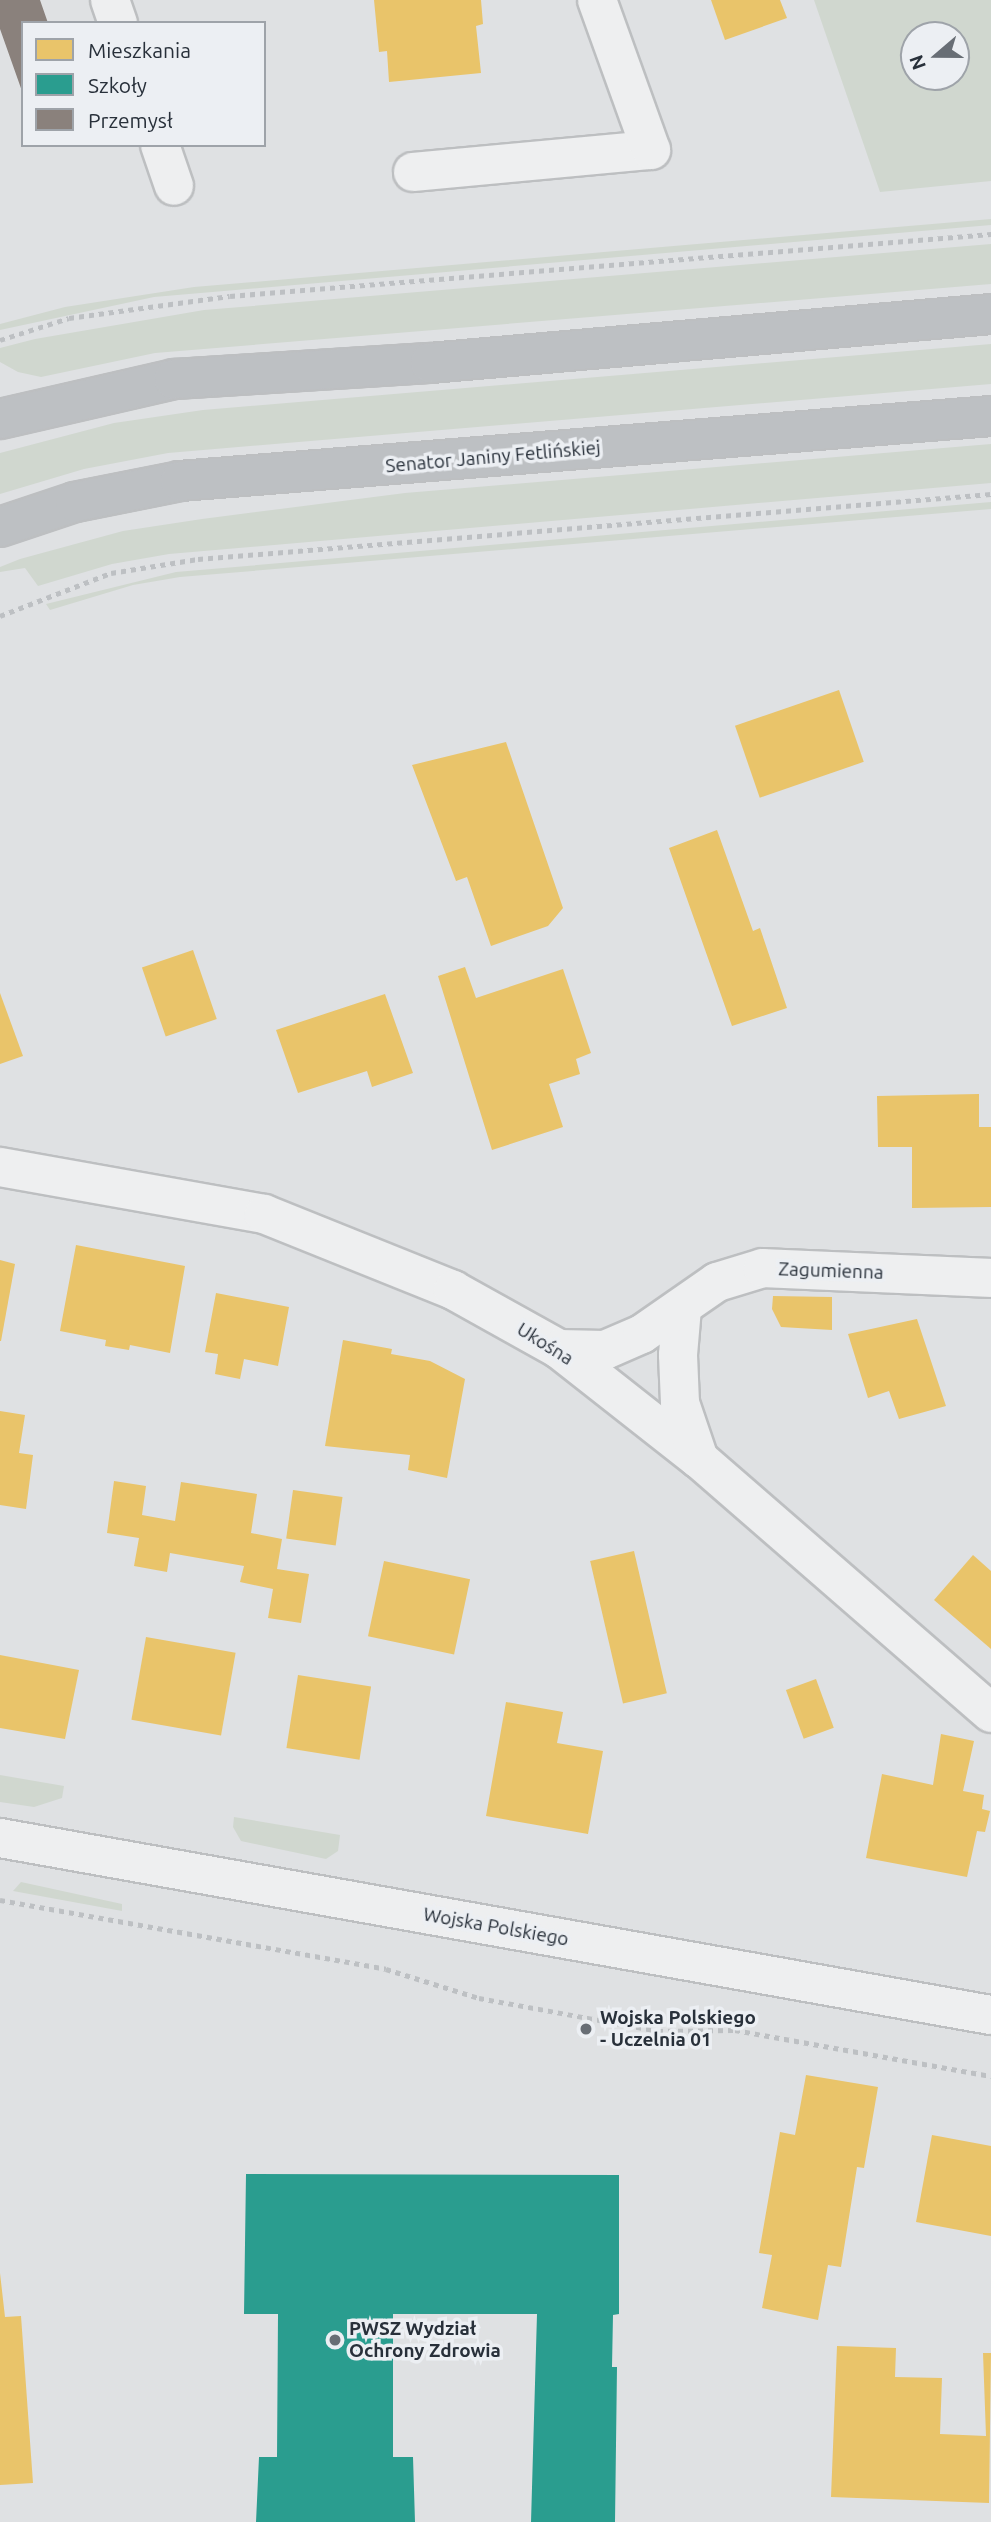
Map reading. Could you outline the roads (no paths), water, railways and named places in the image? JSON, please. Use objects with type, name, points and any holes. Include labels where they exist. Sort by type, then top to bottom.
[{"type":"main road","points":[[0,419],[174,379],[429,363],[991,314]]},
{"type":"main road","name":"Senator Janiny Fetlińskiej","points":[[0,527],[75,502],[180,481],[991,416]]},
{"type":"street","points":[[110,0],[117,21]]},
{"type":"street","points":[[413,172],[651,150],[597,0]]},
{"type":"street","points":[[161,147],[174,186]]},
{"type":"street","name":"Ukośna","points":[[0,1167],[264,1214],[453,1290],[559,1349],[699,1460],[991,1713]]},
{"type":"street","name":"Zagumienna","points":[[559,1349],[605,1350],[682,1308],[717,1282],[763,1268],[991,1278]]},
{"type":"street","points":[[682,1308],[678,1355],[681,1403],[699,1460]]},
{"type":"street","name":"Wojska Polskiego","points":[[0,1838],[991,2015]]},
{"type":"place","name":"Wojska Polskiego - Uczelnia 01","points":[[586,2029]]},
{"type":"place","name":"PWSZ Wydział Ochrony Zdrowia","points":[[335,2340]]}]
